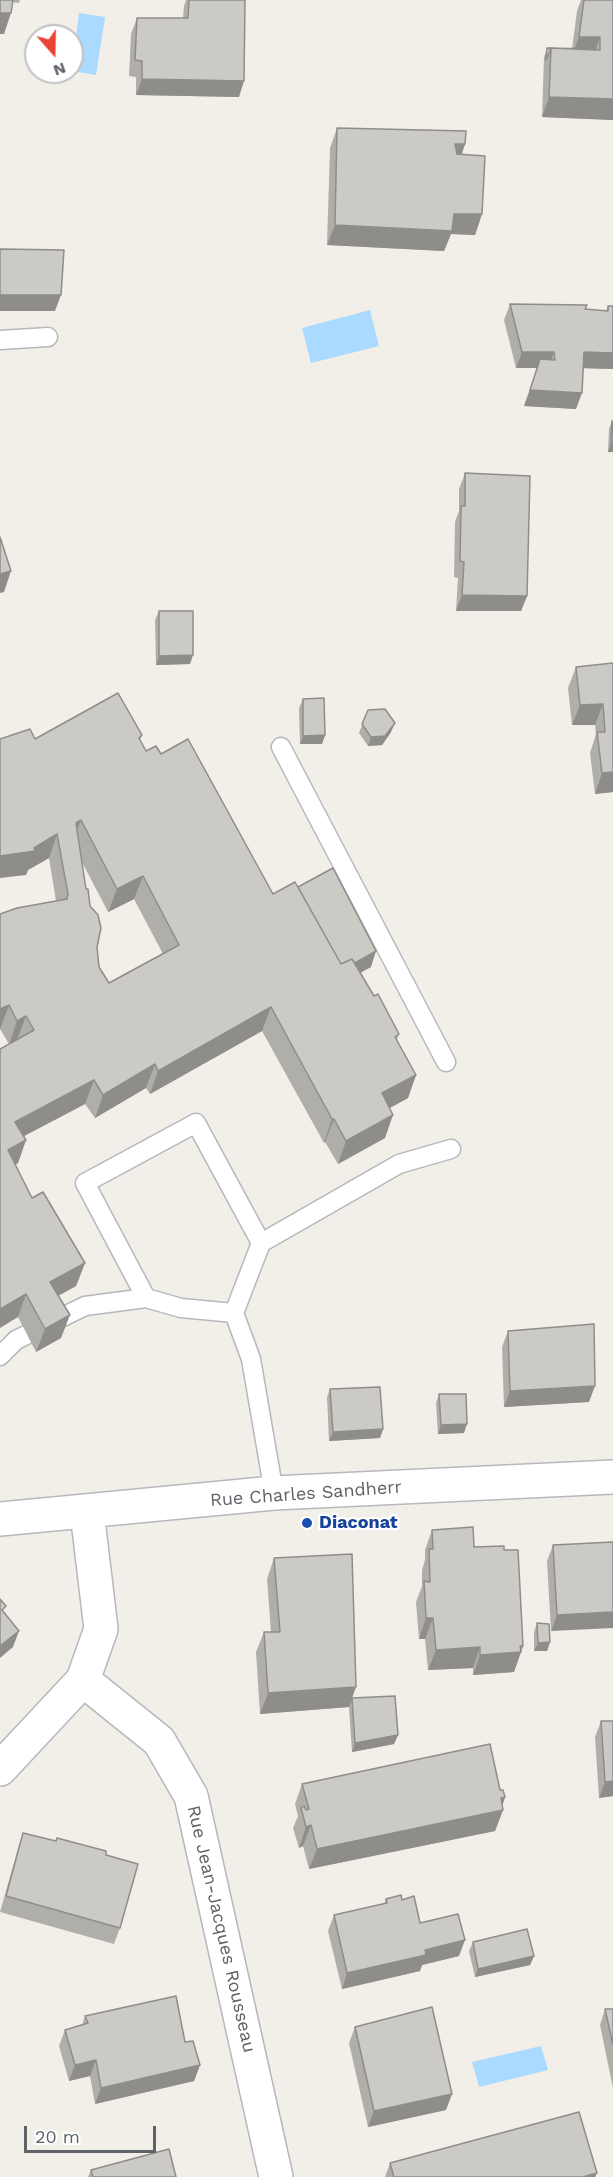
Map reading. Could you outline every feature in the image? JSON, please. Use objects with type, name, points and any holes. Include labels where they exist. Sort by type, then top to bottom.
[{"type":"street","name":"Rue Charles Sandherr","points":[[0,1520],[274,1493],[613,1477]]},
{"type":"street","points":[[0,1769],[83,1680],[101,1629],[87,1512]]},
{"type":"street","name":"Rue Jean-Jacques Rousseau","points":[[83,1680],[159,1741],[191,1796],[276,2177]]},
{"type":"lane","points":[[0,340],[48,337]]},
{"type":"lane","points":[[281,747],[446,1062]]},
{"type":"lane","points":[[146,1298],[85,1184],[196,1123],[261,1243]]},
{"type":"lane","points":[[274,1493],[251,1359],[234,1313],[261,1243],[399,1164],[451,1149]]},
{"type":"lane","points":[[0,1356],[16,1340],[85,1306],[146,1298],[181,1308],[234,1313]]},
{"type":"water","points":[[79,13],[105,17],[96,75],[84,73],[84,24],[78,24]]},
{"type":"water","points":[[370,310],[379,346],[311,363],[302,328]]},
{"type":"water","points":[[541,2046],[548,2070],[479,2087],[472,2062]]},
{"type":"building","points":[[0,0],[13,0],[11,13],[0,13]]},
{"type":"building","points":[[189,0],[245,0],[244,81],[142,79],[142,61],[135,60],[137,18],[188,18]]},
{"type":"building","points":[[584,0],[613,0],[613,99],[549,97],[551,48],[600,50],[600,37],[579,37]]},
{"type":"building","points":[[547,48],[551,48],[546,60]]},
{"type":"building","points":[[337,128],[466,131],[465,144],[455,144],[457,154],[485,156],[482,214],[454,214],[452,231],[335,225]]},
{"type":"building","points":[[0,249],[64,250],[61,295],[0,295]]},
{"type":"building","points":[[510,304],[587,305],[585,309],[608,311],[608,306],[613,306],[613,353],[584,352],[582,393],[530,390],[540,359],[555,360],[554,352],[522,352]]},
{"type":"building","points":[[612,421],[613,443],[611,443]]},
{"type":"building","points":[[465,473],[530,476],[527,596],[462,595],[464,562],[460,561],[461,506],[465,506]]},
{"type":"building","points":[[0,537],[11,571],[0,574]]},
{"type":"building","points":[[159,611],[193,611],[193,655],[159,656]]},
{"type":"building","points":[[613,663],[613,772],[602,773],[597,732],[605,732],[603,704],[580,705],[576,667]]},
{"type":"building","points":[[118,693],[142,735],[139,738],[146,751],[156,746],[161,754],[188,739],[273,894],[295,882],[341,964],[352,959],[374,996],[378,994],[399,1034],[395,1037],[416,1075],[382,1093],[393,1115],[346,1141],[271,1007],[158,1071],[155,1064],[103,1095],[94,1080],[15,1122],[26,1140],[8,1150],[32,1198],[43,1192],[85,1263],[50,1282],[70,1315],[45,1329],[26,1294],[0,1309],[0,1049],[34,1030],[26,1016],[17,1021],[9,1005],[0,1009],[0,914],[17,908],[67,899],[68,894],[57,834],[34,848],[35,851],[0,856],[0,739],[30,729],[35,739]],"holes":[[[81,820],[117,889],[143,876],[179,945],[109,983],[99,967],[97,947],[101,928],[98,915],[90,906],[88,889],[86,889],[76,823]]]},
{"type":"building","points":[[324,698],[325,735],[303,736],[303,699]]},
{"type":"building","points":[[385,709],[395,723],[385,736],[371,737],[362,724],[368,710]]},
{"type":"building","points":[[333,868],[376,951],[355,963],[352,959],[341,964],[298,887]]},
{"type":"building","points":[[594,1324],[595,1386],[510,1391],[508,1331]]},
{"type":"building","points":[[380,1387],[383,1429],[333,1432],[330,1389]]},
{"type":"building","points":[[439,1394],[466,1394],[467,1424],[441,1425]]},
{"type":"building","points":[[473,1527],[474,1547],[504,1546],[504,1550],[518,1550],[523,1646],[520,1646],[521,1652],[480,1655],[480,1647],[436,1650],[433,1618],[426,1618],[424,1581],[430,1582],[429,1549],[433,1549],[432,1530]]},
{"type":"building","points":[[613,1542],[613,1612],[557,1615],[553,1545]]},
{"type":"building","points":[[352,1554],[356,1687],[268,1693],[264,1632],[280,1632],[274,1558]]},
{"type":"building","points":[[0,1599],[6,1606],[2,1610],[19,1631],[0,1646]]},
{"type":"building","points":[[537,1623],[549,1624],[550,1642],[538,1643]]},
{"type":"building","points":[[395,1696],[398,1735],[355,1743],[352,1698]]},
{"type":"building","points":[[601,1721],[613,1721],[613,1781],[605,1782]]},
{"type":"building","points":[[490,1744],[500,1790],[503,1790],[505,1797],[501,1798],[503,1810],[317,1849],[311,1825],[306,1827],[301,1808],[304,1806],[306,1810],[309,1809],[302,1784]]},
{"type":"building","points":[[23,1833],[56,1841],[57,1838],[106,1851],[106,1855],[138,1864],[120,1928],[6,1896]]},
{"type":"building","points":[[401,1895],[402,1900],[414,1896],[420,1923],[458,1914],[465,1940],[425,1950],[426,1955],[347,1973],[334,1915],[387,1903],[386,1899]]},
{"type":"building","points":[[527,1929],[534,1956],[478,1969],[473,1942]]},
{"type":"building","points":[[176,1996],[185,2042],[193,2041],[200,2065],[101,2088],[96,2060],[75,2065],[65,2030],[88,2023],[85,2016]]},
{"type":"building","points":[[432,2007],[452,2094],[374,2111],[355,2027]]},
{"type":"building","points":[[605,2009],[613,2009],[613,2045]]},
{"type":"building","points":[[579,2112],[597,2173],[583,2177],[394,2177],[390,2163]]},
{"type":"building","points":[[169,2149],[176,2177],[93,2177],[91,2170]]},
{"type":"place","name":"Diaconat","points":[[307,1523]]}]
